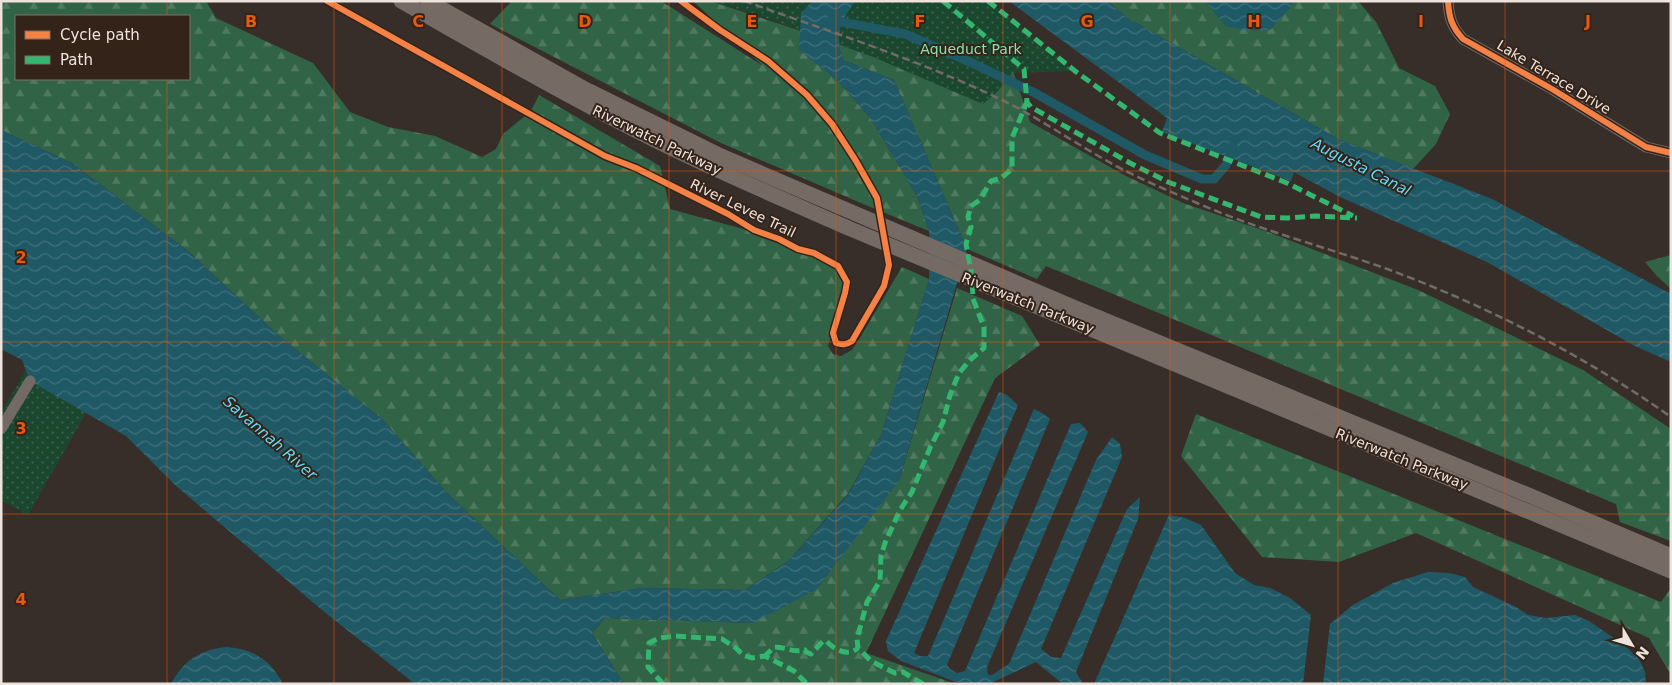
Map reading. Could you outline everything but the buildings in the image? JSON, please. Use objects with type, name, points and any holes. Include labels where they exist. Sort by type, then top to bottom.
[{"type":"main road","name":"Riverwatch Parkway","points":[[401,1],[563,92],[635,130],[739,180],[854,230],[1671,570]]},
{"type":"main road","name":"Riverwatch Parkway","points":[[428,1],[585,89],[721,156],[1080,310],[1526,494],[1671,556]]},
{"type":"street","name":"Lake Terrace Drive","points":[[1448,1],[1449,17],[1454,28],[1464,38],[1646,146],[1671,153]]},
{"type":"street","points":[[1,429],[30,381]]},
{"type":"green space","points":[[1,1],[206,1],[216,18],[313,63],[350,112],[388,127],[435,136],[482,157],[496,149],[503,134],[531,111],[539,95],[660,166],[670,209],[779,239],[798,249],[814,253],[838,266],[847,282],[828,346],[833,354],[841,356],[852,350],[902,267],[929,279],[881,435],[847,495],[788,561],[745,590],[642,588],[560,600],[447,493],[383,420],[277,334],[189,252],[72,163],[1,130]]},
{"type":"green space","points":[[511,1],[661,1],[763,66],[693,1],[710,1],[801,31],[800,50],[837,80],[871,119],[917,196],[929,231],[721,143],[490,24]]},
{"type":"green space","name":"Aqueduct Park","points":[[711,1],[988,1],[1075,71],[1012,73],[997,92],[983,104],[873,57],[768,19]]},
{"type":"green space","points":[[1108,1],[1205,1],[1226,26],[1270,30],[1292,1],[1358,1],[1376,22],[1399,68],[1435,86],[1450,114],[1436,144],[1413,169],[1338,139],[1126,17]]},
{"type":"green space","points":[[838,44],[1009,59],[1030,122],[1124,175],[1183,203],[1268,232],[1418,290],[1583,370],[1671,429],[1671,541],[1620,522],[1616,504],[1046,266],[1037,279],[967,249],[894,80],[843,60]]},
{"type":"green space","points":[[1671,255],[1671,289],[1645,262]]},
{"type":"green space","points":[[957,288],[1022,316],[1040,345],[995,378],[866,653],[956,684],[624,684],[592,633],[605,618],[753,623],[899,481]]},
{"type":"green space","points":[[26,370],[30,381],[86,413],[28,515],[1,500],[1,413]]},
{"type":"green space","points":[[1196,414],[1661,602],[1671,588],[1671,675],[1649,638],[1416,533],[1339,562],[1262,557],[1181,456]]},
{"type":"water","name":"Savannah River","points":[[812,1],[856,1],[842,22],[840,29],[839,43],[843,60],[894,80],[967,249],[899,481],[817,589],[753,623],[605,618],[592,633],[624,684],[415,684],[322,610],[175,485],[126,436],[30,381],[22,360],[1,349],[1,130],[72,163],[189,252],[277,334],[383,420],[447,493],[560,600],[642,588],[745,590],[788,561],[847,496],[881,435],[929,279],[929,231],[917,196],[871,119],[837,80],[799,50],[801,13]]},
{"type":"water","name":"Augusta Canal","points":[[1009,1],[1108,1],[1126,17],[1338,139],[1492,199],[1671,294],[1671,362],[1635,346],[1487,262],[1340,197],[1294,172],[1291,181],[1162,132],[1167,118]]},
{"type":"water","points":[[1205,1],[1293,2],[1270,30],[1250,31],[1226,26]]},
{"type":"water","points":[[999,392],[1007,395],[1018,405],[914,653],[920,656],[928,656],[1034,409],[1050,419],[947,665],[957,673],[965,671],[1071,424],[1080,423],[1088,432],[987,667],[988,675],[992,675],[1009,664],[1096,460],[1112,437],[1120,444],[1122,457],[1041,649],[1051,657],[1061,658],[1127,509],[1140,497],[1138,519],[1076,672],[1083,684],[1063,684],[1036,662],[989,684],[956,682],[901,661],[888,651],[886,641]]},
{"type":"water","points":[[1169,515],[1185,518],[1201,525],[1235,573],[1254,585],[1270,588],[1290,598],[1311,615],[1303,684],[1094,684]]},
{"type":"water","points":[[1428,572],[1449,573],[1465,577],[1473,587],[1516,607],[1528,615],[1546,618],[1575,615],[1589,621],[1624,645],[1639,659],[1645,672],[1646,684],[1323,684],[1330,624],[1353,605],[1393,583]]},
{"type":"water","points":[[227,647],[245,650],[260,657],[273,668],[283,684],[171,684],[181,668],[194,657],[209,650]]},
{"type":"waterway","points":[[831,20],[905,34],[1035,93],[1145,155],[1202,179],[1214,179],[1226,165],[1233,146]]},
{"type":"railway","points":[[744,1],[875,47],[971,86],[1029,114],[1120,168],[1220,213],[1390,270],[1464,300],[1570,353],[1671,417]]},
{"type":"marked path","points":[[943,1],[1024,69],[1027,102],[1031,107],[1130,163],[1168,182],[1261,217],[1315,216],[1357,218]]},
{"type":"marked path","points":[[988,1],[1075,71],[1160,133],[1287,183],[1353,216]]},
{"type":"marked path","points":[[923,684],[903,672],[895,673],[871,661],[858,648],[857,639],[867,602],[880,581],[881,556],[885,543],[900,510],[912,492],[943,422],[950,395],[959,373],[984,348],[984,327],[973,299],[972,276],[966,244],[971,227],[968,217],[971,206],[980,200],[991,181],[1001,178],[1012,169],[1012,138],[1027,102]]},
{"type":"marked path","points":[[663,684],[648,667],[649,643],[659,638],[675,636],[722,639],[743,655],[752,658],[765,656],[794,671],[807,684]]},
{"type":"marked path","points":[[764,657],[774,647],[797,651],[805,650],[811,654],[823,641],[826,641],[837,650],[846,652],[854,651],[858,648]]},
{"type":"cycle path","name":"River Levee Trail","points":[[327,1],[605,156],[636,168],[728,214],[754,230],[779,239],[798,249],[814,253],[838,266],[847,282],[833,333],[836,343],[844,344],[850,342],[884,286],[889,265],[877,198],[832,124],[807,95],[768,61],[720,30],[681,1]]},
{"type":"cycle path","points":[[1448,1],[1452,22],[1463,39],[1552,89],[1646,147],[1671,153]]}]
